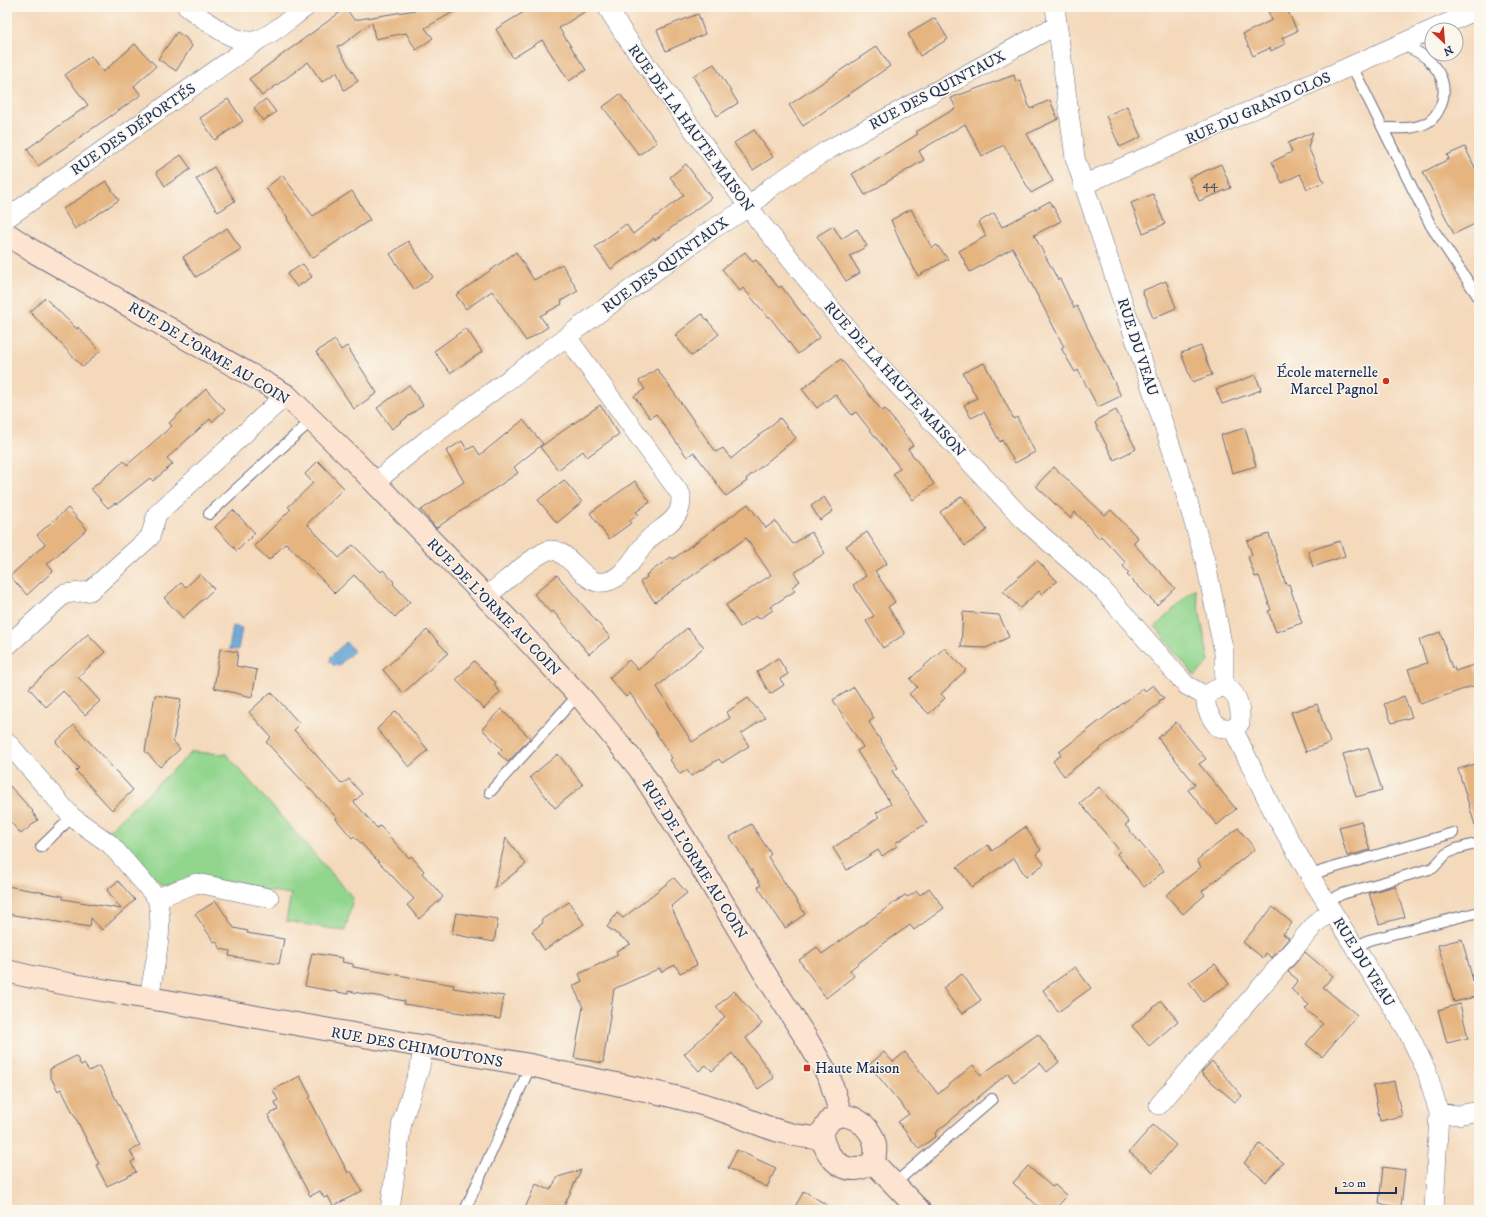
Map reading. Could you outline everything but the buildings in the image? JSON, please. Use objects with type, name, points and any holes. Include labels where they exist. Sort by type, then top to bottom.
[{"type":"main road","name":"RUE DE L'ORME AU COIN","points":[[7,234],[38,254],[286,395],[487,598],[612,733],[638,768],[684,838],[830,1079],[840,1115]]},
{"type":"main road","name":"RUE DES CHIMOUTONS","points":[[7,971],[66,985],[149,998],[424,1048],[475,1054],[511,1063],[531,1065],[556,1072],[652,1091],[719,1110],[788,1135],[822,1138]]},
{"type":"main road","points":[[840,1115],[854,1117],[867,1129],[876,1144],[877,1152],[873,1162],[857,1169],[842,1166],[827,1151],[822,1138],[822,1132],[825,1125],[831,1119],[840,1115]]},
{"type":"main road","points":[[873,1162],[919,1210]]},
{"type":"street","points":[[187,7],[236,40],[249,41],[260,39]]},
{"type":"street","name":"RUE DES DÉPORTÉS","points":[[7,218],[306,7]]},
{"type":"street","name":"RUE DE LA HAUTE MAISON","points":[[607,7],[624,34],[759,221],[870,356],[1024,520],[1101,588],[1186,685],[1207,697]]},
{"type":"street","name":"RUE DU VEAU","points":[[1055,7],[1075,158],[1178,468],[1206,564],[1224,653],[1224,687]]},
{"type":"street","name":"RUE DU GRAND CLOS","points":[[1450,22],[1479,9]]},
{"type":"street","name":"RUE DES QUINTAUX","points":[[374,483],[428,439],[711,230],[749,206],[771,187],[826,151],[1044,32],[1057,27]]},
{"type":"street","name":"RUE DU GRAND CLOS","points":[[1084,184],[1424,34]]},
{"type":"street","points":[[487,598],[493,591],[541,554],[551,550],[559,552],[588,578],[598,582],[610,580],[623,572],[649,539],[676,517],[681,507],[681,495],[567,337]]},
{"type":"street","points":[[7,646],[64,594],[90,591],[150,537],[157,514],[286,395]]},
{"type":"street","points":[[1224,687],[1229,688],[1236,698],[1241,713],[1240,723],[1233,730],[1218,728],[1207,712],[1207,697],[1212,691],[1224,687]]},
{"type":"street","name":"RUE DU VEAU","points":[[1233,730],[1273,811],[1311,876],[1407,1030],[1427,1072],[1439,1113],[1434,1210]]},
{"type":"street","points":[[7,742],[72,818],[110,844],[157,898],[160,909],[161,929],[149,998]]},
{"type":"street","points":[[157,898],[197,883],[269,898]]},
{"type":"street","points":[[1158,1105],[1330,907]]},
{"type":"street","points":[[390,1210],[402,1122],[420,1067],[424,1048]]},
{"type":"street","points":[[1439,1113],[1458,1115],[1479,1111]]},
{"type":"lane","points":[[1382,125],[1411,128],[1428,122],[1438,114],[1444,98],[1444,85],[1432,64],[1423,55],[1410,48],[1399,45]]},
{"type":"lane","points":[[1352,66],[1431,226],[1479,298]]},
{"type":"lane","points":[[209,514],[312,420]]},
{"type":"lane","points":[[490,792],[578,695]]},
{"type":"lane","points":[[41,847],[72,818]]},
{"type":"lane","points":[[1311,876],[1322,871],[1453,833]]},
{"type":"lane","points":[[1330,907],[1342,894],[1432,868],[1446,854],[1456,849],[1479,843]]},
{"type":"lane","points":[[1356,947],[1369,940],[1479,912]]},
{"type":"lane","points":[[465,1210],[531,1065]]},
{"type":"lane","points":[[894,1184],[992,1099]]},
{"type":"green space","points":[[1195,588],[1209,662],[1195,676],[1155,627]]},
{"type":"green space","points":[[192,752],[226,754],[353,898],[345,931],[286,921],[291,894],[195,880],[163,886],[108,831]]},
{"type":"water","points":[[233,626],[242,628],[238,650],[229,649]]},
{"type":"water","points":[[346,642],[354,651],[338,666],[336,664],[334,666],[329,661],[331,659],[330,657]]},
{"type":"place","name":"École maternelle Marcel Pagnol","points":[[1386,381]]},
{"type":"place","name":"Haute Maison","points":[[807,1068]]}]
